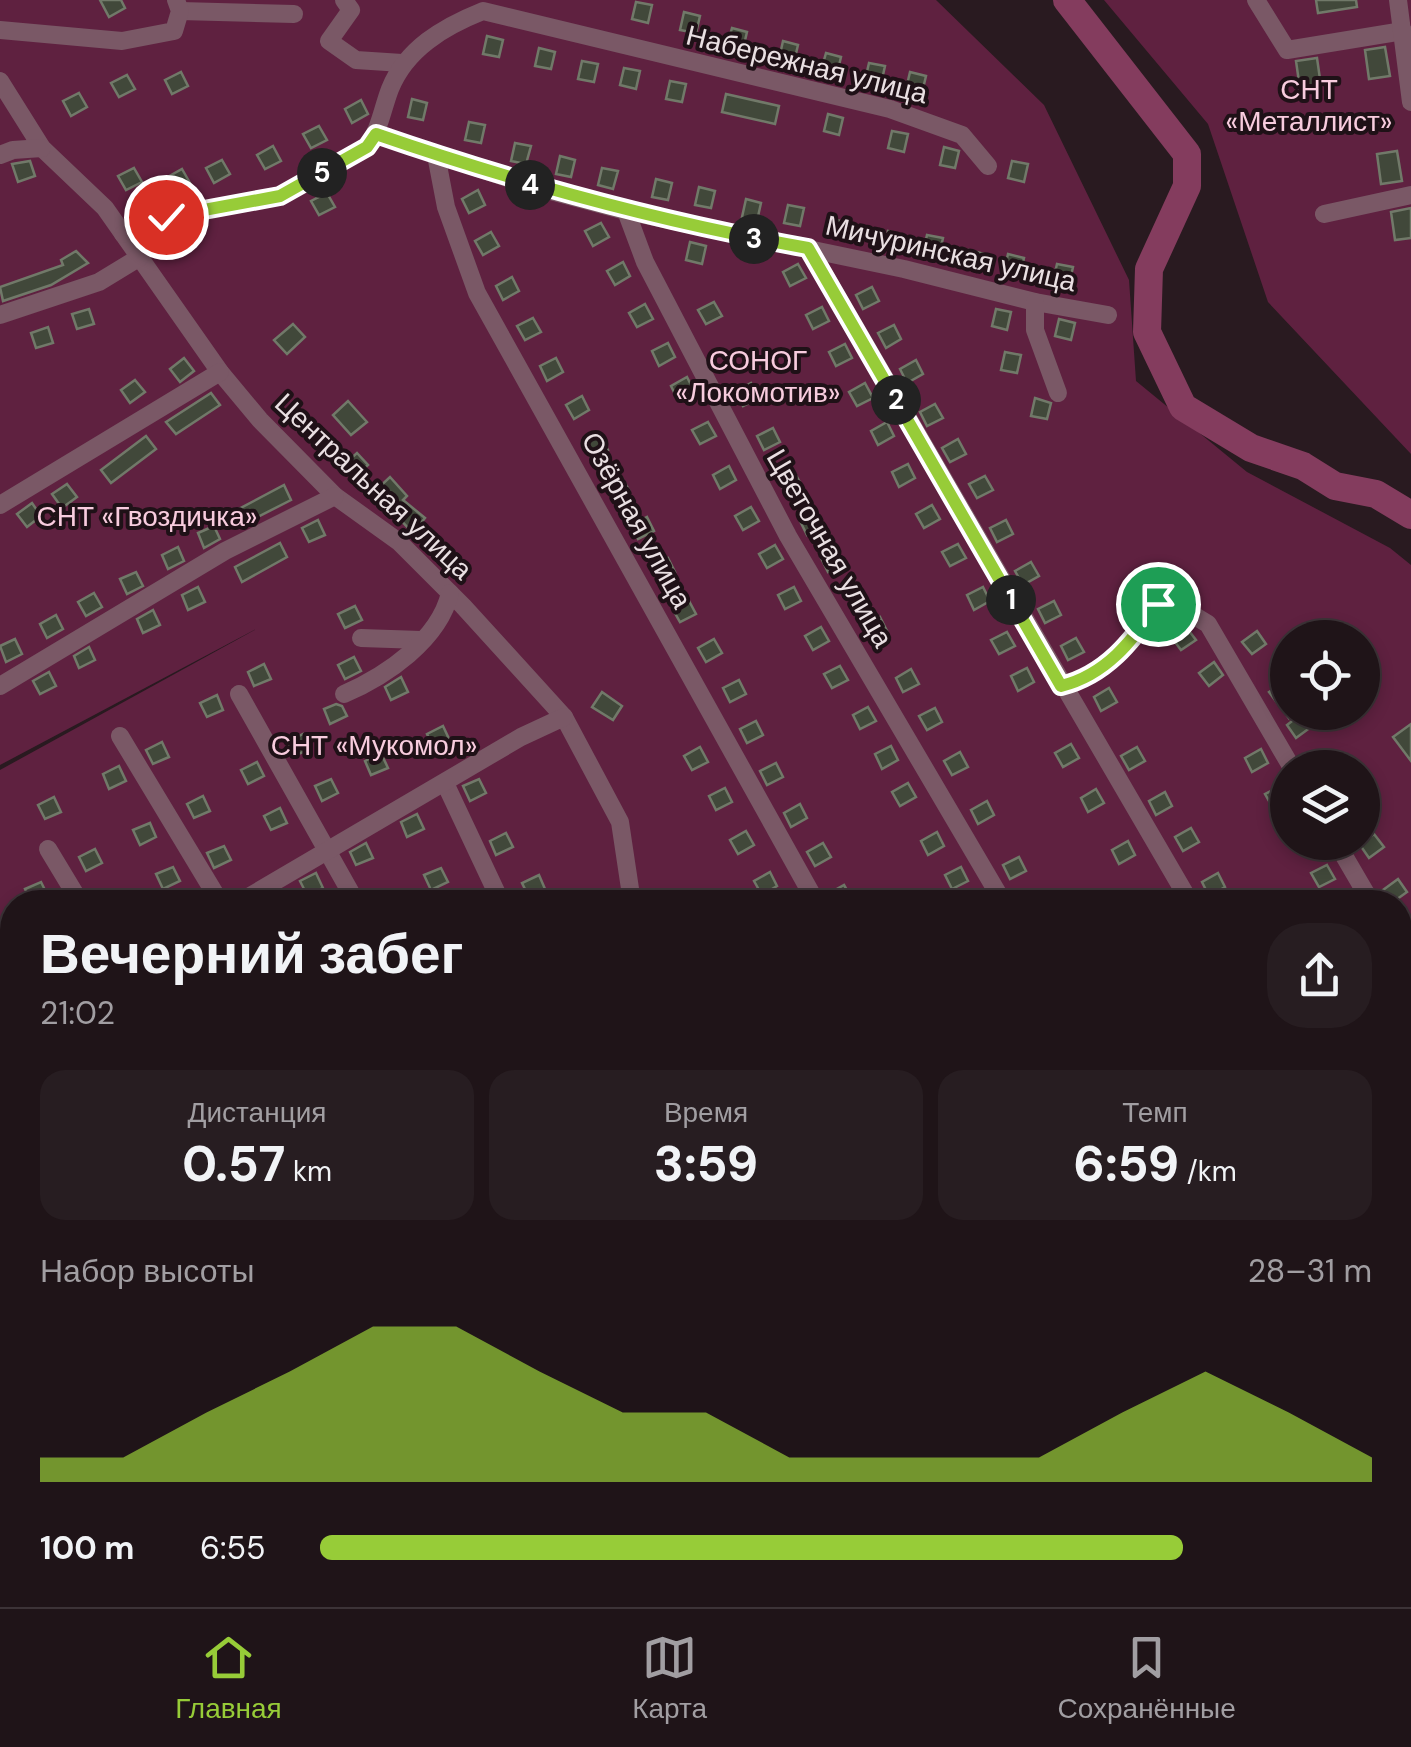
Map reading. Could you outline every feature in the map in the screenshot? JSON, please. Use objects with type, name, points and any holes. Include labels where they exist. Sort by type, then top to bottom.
[{"type":"street","points":[[124,234],[166,217],[280,196],[367,147],[376,134],[402,63],[356,60],[329,41],[351,10],[344,0]]},
{"type":"street","points":[[1256,0],[1287,50],[1402,31]]},
{"type":"street","points":[[1398,0],[1411,102]]},
{"type":"street","points":[[0,30],[122,42],[174,31],[178,6],[294,14]]},
{"type":"street","name":"Набережная улица","points":[[402,63],[448,26],[483,12],[890,108],[962,136],[988,166]]},
{"type":"street","name":"Центральная улица","points":[[0,81],[42,148],[105,208],[220,372],[260,420],[335,496],[399,542],[564,716],[620,822],[630,890]]},
{"type":"street","name":"Мичуринская улица","points":[[376,134],[532,186],[626,211],[1108,315]]},
{"type":"street","points":[[0,155],[42,148]]},
{"type":"street","name":"Озёрная улица","points":[[436,155],[446,207],[478,293],[809,890]]},
{"type":"street","points":[[1324,214],[1411,194]]},
{"type":"street","name":"Цветочная улица","points":[[626,211],[646,262],[788,536],[996,890]]},
{"type":"street","points":[[808,248],[1183,890]]},
{"type":"street","points":[[0,315],[99,282],[140,256]]},
{"type":"street","points":[[1035,302],[1035,330],[1058,393]]},
{"type":"street","points":[[0,504],[220,372]]},
{"type":"street","points":[[0,686],[225,551],[335,496]]},
{"type":"street","points":[[344,694],[372,682],[421,640],[444,614],[450,593]]},
{"type":"street","points":[[1061,686],[1080,682],[1126,649],[1158,604],[1175,604],[1208,624],[1282,750]]},
{"type":"street","points":[[362,638],[421,640]]},
{"type":"street","points":[[239,694],[349,890]]},
{"type":"street","points":[[260,890],[564,716]]},
{"type":"street","points":[[120,736],[213,890]]},
{"type":"street","points":[[444,783],[495,890]]},
{"type":"street","points":[[48,849],[73,890]]},
{"type":"street","points":[[1346,860],[1364,890]]},
{"type":"green space","name":"СОНОГ «Локомотив»","points":[[0,0],[936,0],[1044,105],[1129,280],[1136,381],[1247,472],[1390,548],[1411,565],[1411,890],[0,890],[0,770],[260,627],[0,765]]},
{"type":"green space","name":"СНТ «Металлист»","points":[[1104,0],[1411,0],[1411,454],[1268,302],[1208,124]]},
{"type":"building","points":[[100,0],[121,0],[125,8],[109,17]]},
{"type":"building","points":[[1316,0],[1356,0],[1357,7],[1318,13]]},
{"type":"building","points":[[636,2],[652,5],[648,23],[632,19]]},
{"type":"building","points":[[684,12],[700,16],[696,33],[680,30]]},
{"type":"building","points":[[732,28],[747,32],[743,49],[727,46]]},
{"type":"building","points":[[487,36],[503,40],[499,57],[483,54]]},
{"type":"building","points":[[783,41],[798,45],[794,62],[779,59]]},
{"type":"building","points":[[1385,47],[1390,76],[1369,79],[1365,50]]},
{"type":"building","points":[[539,48],[555,52],[551,69],[535,66]]},
{"type":"building","points":[[826,53],[841,57],[837,74],[821,71]]},
{"type":"building","points":[[1317,58],[1321,86],[1300,89],[1296,61]]},
{"type":"building","points":[[582,61],[598,64],[594,82],[578,79]]},
{"type":"building","points":[[869,63],[885,66],[881,84],[865,80]]},
{"type":"building","points":[[624,68],[640,71],[636,89],[620,85]]},
{"type":"building","points":[[181,72],[188,86],[172,94],[165,80]]},
{"type":"building","points":[[910,72],[926,76],[922,93],[906,89]]},
{"type":"building","points":[[127,75],[135,89],[119,97],[111,83]]},
{"type":"building","points":[[670,81],[686,84],[682,102],[666,99]]},
{"type":"building","points":[[79,93],[87,107],[71,116],[63,101]]},
{"type":"building","points":[[726,94],[779,106],[775,124],[722,112]]},
{"type":"building","points":[[412,99],[427,103],[423,120],[408,117]]},
{"type":"building","points":[[361,100],[368,114],[352,123],[345,109]]},
{"type":"building","points":[[828,114],[843,118],[839,135],[824,131]]},
{"type":"building","points":[[469,122],[485,125],[481,143],[465,140]]},
{"type":"building","points":[[319,126],[327,140],[311,148],[303,134]]},
{"type":"building","points":[[892,131],[908,134],[904,152],[888,148]]},
{"type":"building","points":[[515,143],[531,146],[526,164],[511,161]]},
{"type":"building","points":[[273,146],[281,161],[265,169],[257,155]]},
{"type":"building","points":[[944,147],[959,151],[955,168],[940,165]]},
{"type":"building","points":[[1397,151],[1402,181],[1381,184],[1377,154]]},
{"type":"building","points":[[560,156],[575,160],[571,177],[556,174]]},
{"type":"building","points":[[222,160],[230,174],[214,183],[206,168]]},
{"type":"building","points":[[30,161],[35,176],[18,182],[12,164]]},
{"type":"building","points":[[1012,161],[1028,164],[1024,182],[1008,178]]},
{"type":"building","points":[[134,168],[142,182],[126,190],[118,176]]},
{"type":"building","points":[[602,168],[618,171],[613,189],[598,185]]},
{"type":"building","points":[[182,169],[190,183],[174,192],[166,178]]},
{"type":"building","points":[[656,179],[672,183],[668,200],[652,197]]},
{"type":"building","points":[[699,187],[715,191],[711,208],[695,205]]},
{"type":"building","points":[[478,190],[485,205],[469,213],[462,199]]},
{"type":"building","points":[[327,193],[335,207],[319,215],[311,201]]},
{"type":"building","points":[[746,199],[761,203],[757,221],[742,217]]},
{"type":"building","points":[[788,205],[804,208],[800,226],[784,223]]},
{"type":"building","points":[[1411,208],[1411,238],[1395,240],[1391,212]]},
{"type":"building","points":[[833,219],[848,223],[844,240],[828,236]]},
{"type":"building","points":[[601,223],[609,237],[593,246],[585,231]]},
{"type":"building","points":[[888,231],[903,235],[899,252],[884,249]]},
{"type":"building","points":[[491,232],[499,246],[483,255],[475,241]]},
{"type":"building","points":[[927,235],[943,238],[939,256],[923,252]]},
{"type":"building","points":[[690,242],[706,246],[702,264],[686,260]]},
{"type":"building","points":[[969,250],[984,254],[980,271],[965,268]]},
{"type":"building","points":[[76,251],[88,263],[51,285],[3,301],[0,287],[63,265],[61,260]]},
{"type":"building","points":[[1008,254],[1024,258],[1020,275],[1004,271]]},
{"type":"building","points":[[623,262],[630,276],[615,285],[607,271]]},
{"type":"building","points":[[798,264],[806,278],[790,286],[783,272]]},
{"type":"building","points":[[1057,264],[1073,267],[1069,285],[1053,281]]},
{"type":"building","points":[[512,277],[519,291],[503,300],[496,286]]},
{"type":"building","points":[[872,287],[879,301],[863,309],[856,295]]},
{"type":"building","points":[[714,302],[722,316],[706,324],[698,310]]},
{"type":"building","points":[[645,304],[653,319],[637,327],[629,313]]},
{"type":"building","points":[[822,307],[829,321],[813,329],[806,315]]},
{"type":"building","points":[[89,309],[94,324],[77,329],[72,314]]},
{"type":"building","points":[[996,309],[1011,312],[1007,330],[992,326]]},
{"type":"building","points":[[533,318],[541,332],[525,340],[517,326]]},
{"type":"building","points":[[1059,319],[1075,323],[1071,340],[1055,336]]},
{"type":"building","points":[[293,324],[305,337],[287,354],[274,340]]},
{"type":"building","points":[[894,325],[901,339],[886,348],[878,333]]},
{"type":"building","points":[[48,327],[53,343],[36,348],[31,333]]},
{"type":"building","points":[[668,343],[675,357],[659,366],[652,351]]},
{"type":"building","points":[[845,344],[852,358],[836,366],[829,352]]},
{"type":"building","points":[[1005,352],[1021,355],[1017,373],[1001,370]]},
{"type":"building","points":[[184,358],[194,371],[180,382],[170,369]]},
{"type":"building","points":[[556,358],[563,372],[547,381],[540,366]]},
{"type":"building","points":[[916,360],[923,374],[907,383],[900,369]]},
{"type":"building","points":[[687,377],[694,391],[678,400],[671,386]]},
{"type":"building","points":[[135,380],[145,392],[130,403],[121,390]]},
{"type":"building","points":[[751,383],[759,398],[743,406],[735,392]]},
{"type":"building","points":[[865,383],[873,398],[857,406],[849,392]]},
{"type":"building","points":[[211,393],[220,405],[176,434],[166,422]]},
{"type":"building","points":[[582,396],[589,410],[574,419],[566,405]]},
{"type":"building","points":[[1035,398],[1051,403],[1047,419],[1031,416]]},
{"type":"building","points":[[348,401],[367,422],[351,435],[333,415]]},
{"type":"building","points":[[935,404],[943,418],[927,426],[920,412]]},
{"type":"building","points":[[708,422],[716,436],[700,444],[692,430]]},
{"type":"building","points":[[887,422],[894,436],[878,445],[871,431]]},
{"type":"building","points":[[773,428],[780,442],[764,450],[757,436]]},
{"type":"building","points":[[146,436],[156,449],[111,483],[101,470]]},
{"type":"building","points":[[600,436],[608,450],[592,459],[584,444]]},
{"type":"building","points":[[958,439],[966,454],[950,462],[942,448]]},
{"type":"building","points":[[357,453],[368,465],[359,473],[348,461]]},
{"type":"building","points":[[908,464],[915,478],[899,487],[892,472]]},
{"type":"building","points":[[729,466],[736,480],[720,489],[713,475]]},
{"type":"building","points":[[793,470],[801,484],[785,492],[777,478]]},
{"type":"building","points":[[621,476],[629,490],[613,498],[605,484]]},
{"type":"building","points":[[985,476],[993,490],[977,498],[969,484]]},
{"type":"building","points":[[390,477],[407,496],[403,500],[425,518],[413,533],[374,492]]},
{"type":"building","points":[[67,484],[77,497],[62,508],[52,494]]},
{"type":"building","points":[[284,485],[291,500],[240,526],[233,512]]},
{"type":"building","points":[[32,503],[41,516],[27,527],[17,514]]},
{"type":"building","points":[[932,505],[940,519],[924,528],[916,514]]},
{"type":"building","points":[[751,507],[759,521],[743,530],[735,516]]},
{"type":"building","points":[[816,512],[823,526],[807,535],[800,521]]},
{"type":"building","points":[[647,517],[654,531],[638,539],[631,525]]},
{"type":"building","points":[[318,520],[325,535],[309,542],[302,528]]},
{"type":"building","points":[[1006,520],[1013,534],[997,542],[990,528]]},
{"type":"building","points":[[214,526],[220,539],[204,548],[198,533]]},
{"type":"building","points":[[280,543],[287,557],[242,582],[235,567]]},
{"type":"building","points":[[958,544],[966,558],[950,566],[942,552]]},
{"type":"building","points":[[775,545],[783,559],[767,568],[759,554]]},
{"type":"building","points":[[178,547],[184,561],[168,569],[162,555]]},
{"type":"building","points":[[836,549],[844,563],[828,572],[821,558]]},
{"type":"building","points":[[668,558],[675,572],[659,580],[652,566]]},
{"type":"building","points":[[1031,562],[1039,576],[1023,585],[1015,571]]},
{"type":"building","points":[[136,572],[143,586],[127,594],[120,579]]},
{"type":"building","points":[[198,587],[205,602],[188,610],[182,595]]},
{"type":"building","points":[[794,587],[801,601],[785,609],[778,595]]},
{"type":"building","points":[[983,587],[990,601],[974,610],[967,595]]},
{"type":"building","points":[[94,593],[102,607],[86,616],[78,602]]},
{"type":"building","points":[[688,599],[696,614],[680,622],[672,608]]},
{"type":"building","points":[[1054,601],[1061,615],[1045,623],[1038,609]]},
{"type":"building","points":[[355,606],[362,620],[345,628],[338,614]]},
{"type":"building","points":[[153,610],[160,625],[143,633],[137,619]]},
{"type":"building","points":[[56,615],[63,629],[47,638],[40,624]]},
{"type":"building","points":[[880,617],[887,631],[871,639],[864,625]]},
{"type":"building","points":[[821,627],[829,641],[813,650],[805,636]]},
{"type":"building","points":[[1186,627],[1196,640],[1181,650],[1172,638]]},
{"type":"building","points":[[1257,631],[1266,644],[1252,654],[1242,642]]},
{"type":"building","points":[[1007,632],[1015,646],[999,654],[991,640]]},
{"type":"building","points":[[1076,638],[1084,652],[1068,660],[1061,646]]},
{"type":"building","points":[[15,639],[22,654],[6,662],[0,646]]},
{"type":"building","points":[[714,639],[722,653],[706,662],[698,648]]},
{"type":"building","points":[[89,647],[95,660],[79,668],[74,656]]},
{"type":"building","points":[[354,657],[361,671],[345,679],[338,665]]},
{"type":"building","points":[[1214,662],[1223,675],[1209,686],[1199,673]]},
{"type":"building","points":[[264,664],[271,679],[254,686],[248,672]]},
{"type":"building","points":[[840,666],[848,680],[832,688],[824,674]]},
{"type":"building","points":[[1027,668],[1034,682],[1018,691],[1011,676]]},
{"type":"building","points":[[911,669],[919,684],[903,692],[896,678]]},
{"type":"building","points":[[49,672],[56,686],[40,694],[33,681]]},
{"type":"building","points":[[401,677],[408,692],[391,700],[385,687]]},
{"type":"building","points":[[739,680],[746,694],[730,702],[723,688]]},
{"type":"building","points":[[1109,688],[1117,702],[1101,711],[1094,697]]},
{"type":"building","points":[[602,692],[622,706],[613,720],[592,707]]},
{"type":"building","points":[[217,695],[223,710],[207,717],[200,703]]},
{"type":"building","points":[[342,706],[347,716],[330,724],[324,709]]},
{"type":"building","points":[[868,707],[876,721],[860,729],[853,715]]},
{"type":"building","points":[[935,708],[942,722],[927,730],[919,716]]},
{"type":"building","points":[[756,721],[763,735],[747,743],[740,729]]},
{"type":"building","points":[[1411,724],[1411,761],[1393,737]]},
{"type":"building","points":[[443,726],[450,741],[434,749],[427,734]]},
{"type":"building","points":[[1290,730],[1307,730],[1296,738]]},
{"type":"building","points":[[303,734],[310,749],[294,756],[287,742]]},
{"type":"building","points":[[162,742],[169,757],[153,764],[146,750]]},
{"type":"building","points":[[1071,744],[1079,758],[1063,767],[1055,753]]},
{"type":"building","points":[[891,746],[898,760],[882,769],[875,754]]},
{"type":"building","points":[[700,747],[708,762],[692,770],[684,756]]},
{"type":"building","points":[[1137,747],[1145,761],[1129,770],[1121,756]]},
{"type":"building","points":[[1261,749],[1268,763],[1252,772],[1245,758]]},
{"type":"building","points":[[960,752],[968,767],[952,775],[944,761]]},
{"type":"building","points":[[381,753],[388,768],[371,775],[365,761]]},
{"type":"building","points":[[257,762],[264,776],[248,784],[241,770]]},
{"type":"building","points":[[776,763],[783,777],[767,785],[760,771]]},
{"type":"building","points":[[119,766],[126,781],[109,789],[103,774]]},
{"type":"building","points":[[331,779],[338,793],[322,801],[315,786]]},
{"type":"building","points":[[479,779],[486,793],[470,801],[463,786]]},
{"type":"building","points":[[908,783],[916,797],[900,806],[892,792]]},
{"type":"building","points":[[725,788],[732,802],[716,810],[709,796]]},
{"type":"building","points":[[1096,789],[1104,803],[1088,812],[1081,798]]},
{"type":"building","points":[[1165,792],[1172,806],[1156,815],[1149,801]]},
{"type":"building","points":[[203,796],[210,811],[194,818],[187,804]]},
{"type":"building","points":[[54,797],[61,812],[45,819],[38,805]]},
{"type":"building","points":[[987,801],[994,815],[978,824],[971,810]]},
{"type":"building","points":[[800,804],[807,818],[791,827],[784,813]]},
{"type":"building","points":[[280,808],[287,823],[271,830],[264,816]]},
{"type":"building","points":[[417,814],[424,829],[407,837],[401,822]]},
{"type":"building","points":[[150,823],[156,837],[140,845],[133,830]]},
{"type":"building","points":[[1191,828],[1199,842],[1183,851],[1175,837]]},
{"type":"building","points":[[746,831],[754,845],[738,854],[730,840]]},
{"type":"building","points":[[937,832],[944,846],[928,855],[921,841]]},
{"type":"building","points":[[506,833],[513,847],[496,855],[490,841]]},
{"type":"building","points":[[1128,841],[1135,855],[1119,864],[1112,850]]},
{"type":"building","points":[[366,843],[373,858],[356,865],[350,852]]},
{"type":"building","points":[[823,843],[831,857],[815,866],[807,852]]},
{"type":"building","points":[[224,846],[231,860],[214,868],[207,853]]},
{"type":"building","points":[[95,849],[102,863],[86,871],[79,857]]},
{"type":"building","points":[[1019,857],[1026,871],[1010,879],[1003,865]]},
{"type":"building","points":[[1327,865],[1335,879],[1319,887],[1311,873]]},
{"type":"building","points":[[173,867],[180,881],[163,889],[156,874]]},
{"type":"building","points":[[961,867],[968,881],[952,889],[945,875]]},
{"type":"building","points":[[441,868],[448,882],[431,890],[424,875]]},
{"type":"building","points":[[770,872],[777,886],[759,890],[754,881]]},
{"type":"building","points":[[316,873],[323,888],[304,890],[300,881]]},
{"type":"building","points":[[1218,873],[1225,887],[1206,890],[1202,882]]},
{"type":"building","points":[[539,875],[545,889],[526,890],[522,883]]},
{"type":"building","points":[[1398,879],[1406,890],[1383,890]]},
{"type":"building","points":[[41,882],[45,890],[25,890]]},
{"type":"waterway","points":[[1067,0],[1187,154],[1187,186],[1149,269],[1147,332],[1183,407],[1251,448],[1303,466],[1335,486],[1376,494],[1411,515]]},
{"type":"route","points":[[166,217],[280,196],[367,147],[376,134],[532,186],[626,211],[808,248],[1061,686],[1080,682],[1126,649],[1158,604]]},
{"type":"park label","name":"СНТ «Гвоздичка»","points":[[147,516]]},
{"type":"park label","name":"СНТ «Мукомол»","points":[[374,745]]}]
